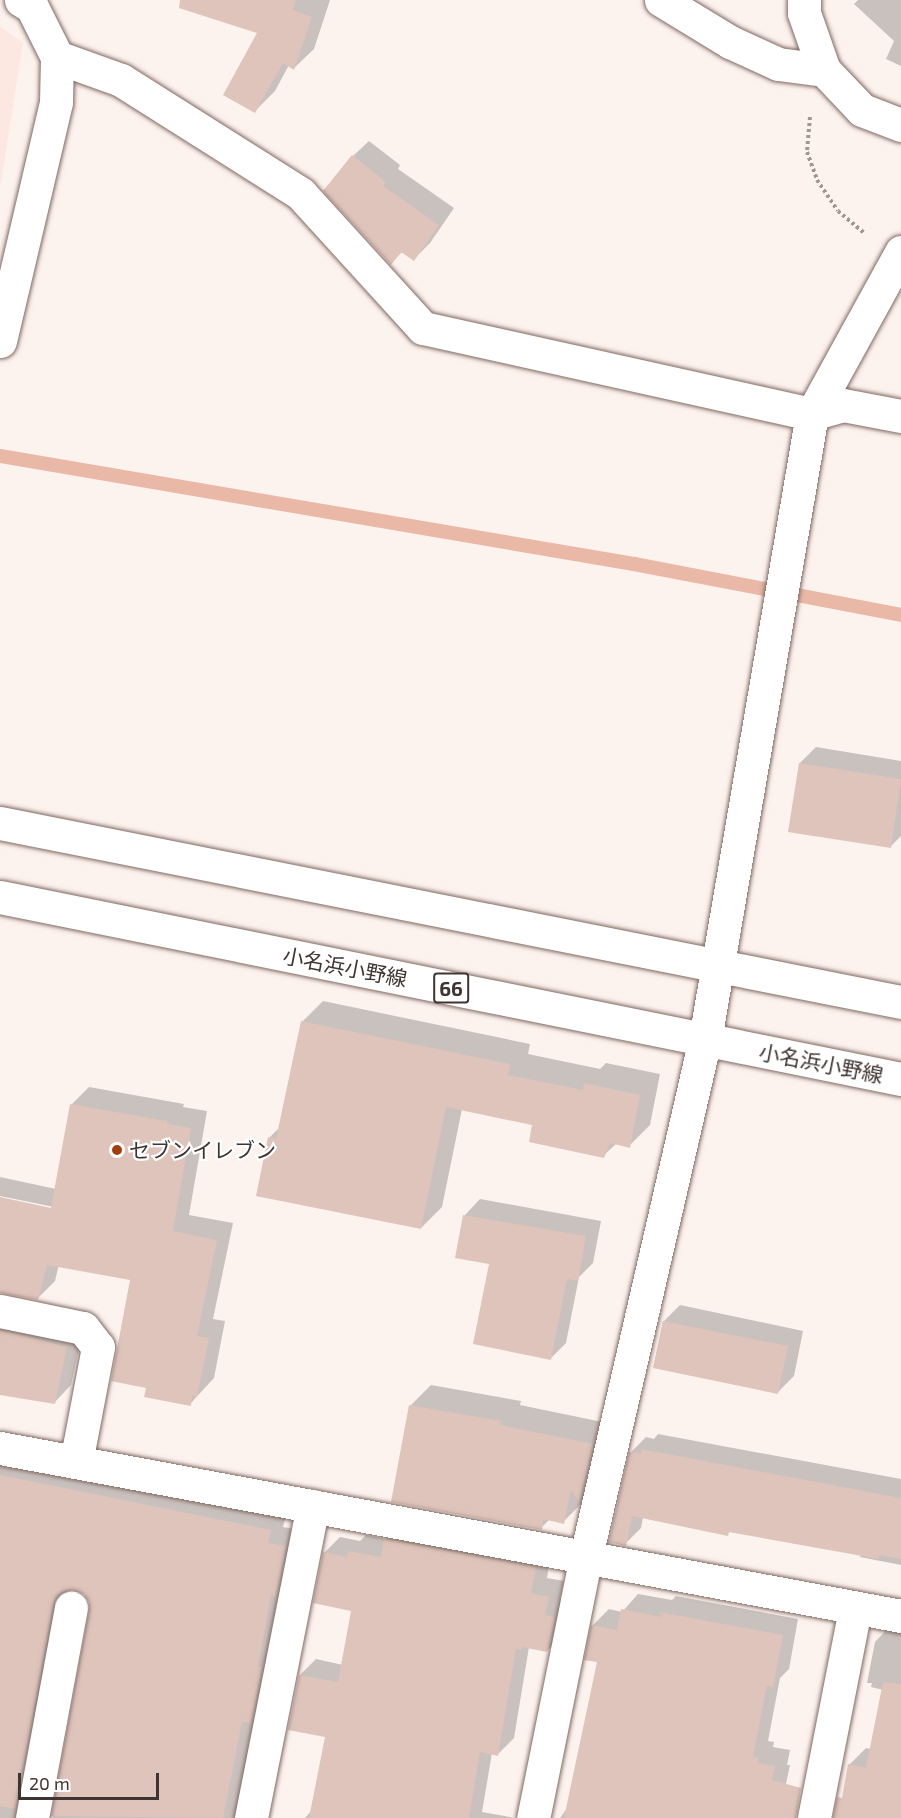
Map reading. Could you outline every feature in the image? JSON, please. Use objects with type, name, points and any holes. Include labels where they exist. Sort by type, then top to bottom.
[{"type":"street","points":[[0,341],[56,102],[57,57],[32,7],[21,0]]},
{"type":"street","points":[[661,0],[730,42],[778,64],[827,73]]},
{"type":"street","points":[[804,0],[804,13],[827,73],[862,110],[901,125]]},
{"type":"street","points":[[57,57],[121,80],[301,194],[423,328],[812,414],[843,405],[901,416]]},
{"type":"street","points":[[533,1818],[586,1556],[705,1039],[812,414],[899,255]]},
{"type":"street","points":[[0,822],[901,1002]]},
{"type":"street","name":"小名浜小野線","points":[[0,897],[901,1079]]},
{"type":"street","points":[[0,1311],[83,1328],[98,1347],[76,1462]]},
{"type":"street","points":[[0,1449],[901,1616]]},
{"type":"street","points":[[252,1818],[313,1506]]},
{"type":"street","points":[[32,1818],[71,1608]]},
{"type":"street","points":[[814,1818],[855,1609]]},
{"type":"path","points":[[827,73],[809,120],[807,152],[817,180],[838,211],[872,240],[899,255]]},
{"type":"shaded area","points":[[0,26],[23,43],[0,188]]},
{"type":"building","points":[[180,0],[296,0],[293,10],[312,17],[294,70],[283,63],[255,113],[223,95],[257,33],[179,8]]},
{"type":"building","points":[[352,155],[386,182],[383,186],[439,225],[414,261],[401,252],[391,265],[323,191]]},
{"type":"building","points":[[799,763],[901,779],[891,848],[788,832]]},
{"type":"building","points":[[301,1021],[510,1064],[508,1075],[583,1090],[584,1083],[640,1095],[630,1148],[610,1143],[604,1158],[529,1142],[532,1125],[446,1107],[421,1229],[256,1196],[268,1137],[276,1139]]},
{"type":"building","points":[[70,1104],[167,1121],[167,1124],[191,1128],[173,1231],[217,1240],[197,1336],[209,1338],[197,1397],[192,1395],[191,1406],[144,1397],[146,1388],[111,1381],[130,1280],[47,1265],[38,1300],[0,1293],[0,1197],[51,1208]]},
{"type":"building","points":[[463,1215],[586,1236],[578,1281],[567,1279],[551,1360],[473,1344],[489,1264],[455,1258]]},
{"type":"building","points":[[663,1321],[788,1346],[778,1394],[653,1368]]},
{"type":"building","points":[[0,1330],[67,1347],[55,1404],[0,1395]]},
{"type":"building","points":[[409,1405],[501,1421],[500,1425],[593,1444],[579,1502],[571,1490],[564,1524],[543,1519],[542,1530],[391,1502]]},
{"type":"building","points":[[641,1449],[901,1498],[901,1559],[879,1555],[879,1559],[729,1532],[728,1536],[632,1516],[626,1546],[609,1542],[629,1452],[641,1454]]},
{"type":"building","points":[[0,1475],[271,1530],[268,1543],[286,1546],[276,1596],[271,1595],[258,1667],[262,1667],[251,1723],[242,1722],[223,1818],[51,1816],[89,1611],[89,1602],[84,1594],[74,1590],[64,1591],[57,1595],[53,1604],[15,1809],[0,1806]]},
{"type":"building","points":[[384,1539],[536,1567],[531,1593],[549,1597],[545,1615],[555,1617],[547,1652],[522,1647],[521,1650],[516,1649],[498,1756],[480,1752],[469,1818],[309,1818],[325,1737],[288,1730],[299,1675],[338,1682],[351,1611],[313,1603],[323,1552],[347,1557],[348,1551],[381,1557]]},
{"type":"building","points":[[621,1609],[662,1617],[659,1612],[783,1635],[773,1687],[767,1685],[753,1757],[758,1758],[758,1763],[775,1766],[772,1780],[801,1788],[796,1818],[564,1818],[597,1662],[584,1660],[591,1625],[617,1630]]},
{"type":"building","points":[[883,1682],[901,1684],[901,1818],[833,1818],[837,1797],[842,1798],[848,1764],[866,1768]]},
{"type":"waterway","points":[[0,456],[634,564],[901,615]]},
{"type":"place","name":"セブンイレブン","points":[[117,1150]]}]
